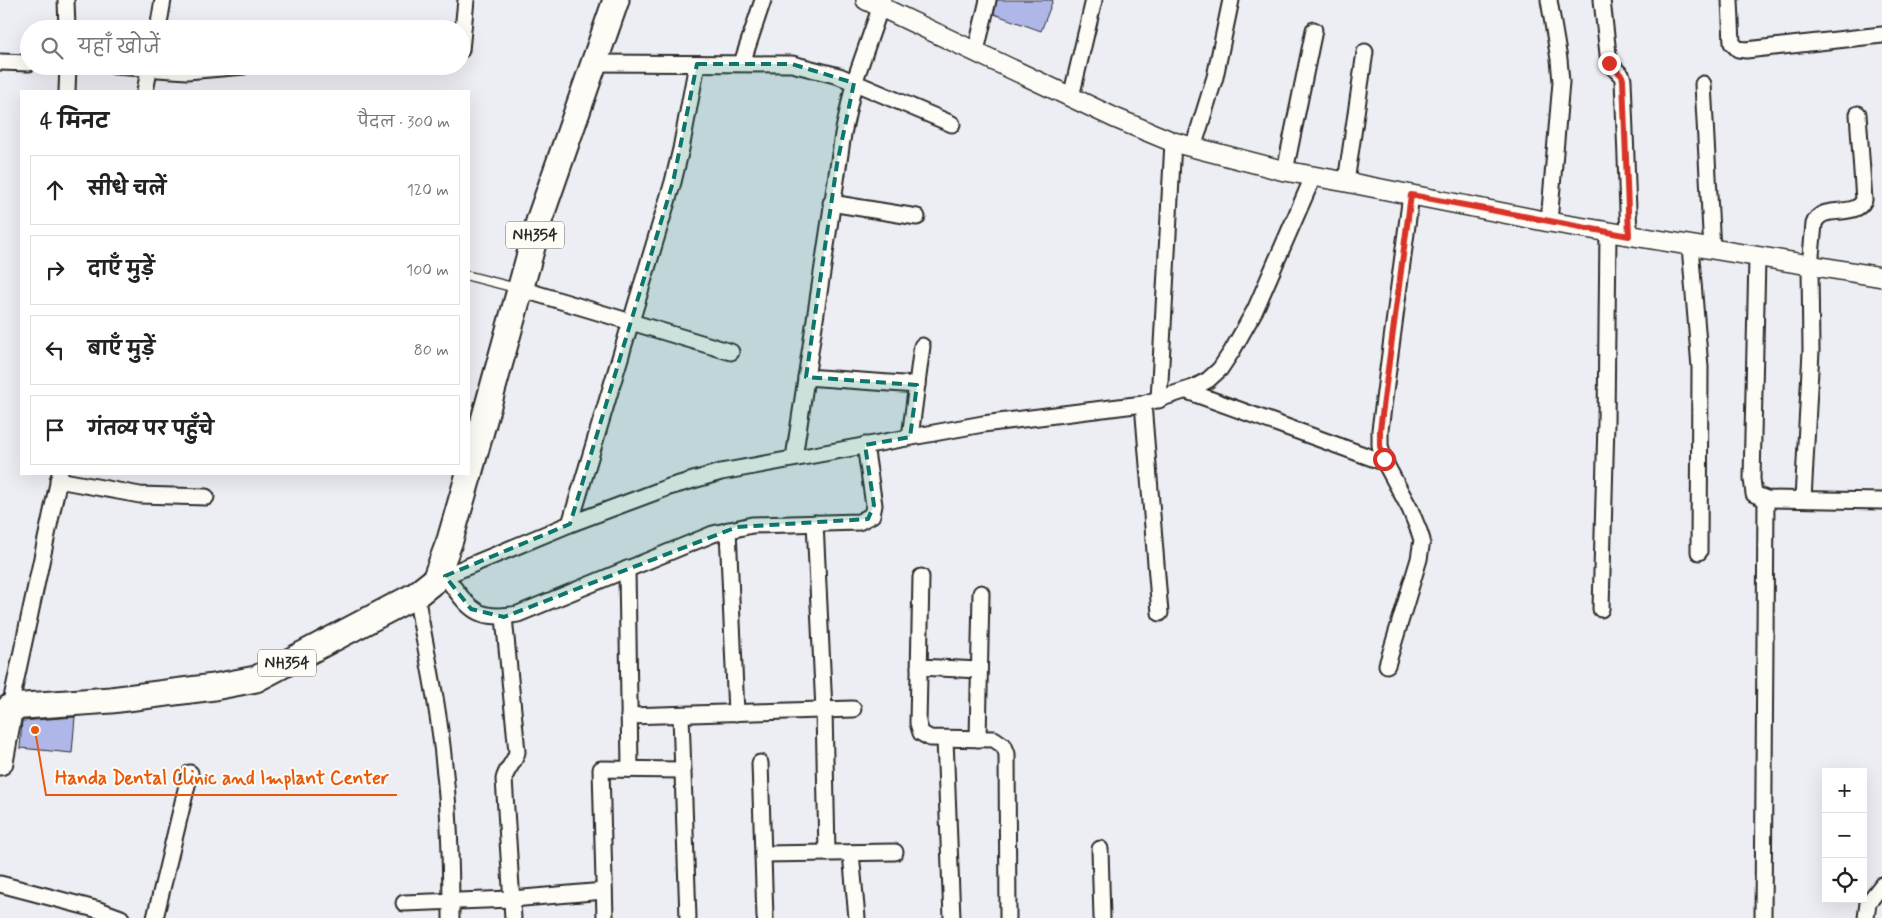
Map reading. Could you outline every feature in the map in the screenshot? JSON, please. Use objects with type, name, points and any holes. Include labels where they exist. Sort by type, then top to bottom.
[{"type":"highway","name":"NH354","points":[[470,469],[478,427],[540,218],[592,63],[616,0]]},
{"type":"highway","name":"NH354","points":[[5,709],[111,700],[214,687],[256,679],[416,595],[440,578],[469,475]]},
{"type":"highway","points":[[0,762],[5,709]]},
{"type":"street","points":[[66,0],[67,20]]},
{"type":"street","points":[[160,20],[163,0]]},
{"type":"street","points":[[464,20],[466,0]]},
{"type":"street","points":[[742,63],[763,0]]},
{"type":"street","points":[[976,51],[988,0]]},
{"type":"street","points":[[1072,97],[1094,0]]},
{"type":"street","points":[[1193,148],[1215,77],[1231,0]]},
{"type":"street","points":[[1548,0],[1559,59],[1561,82],[1550,222]]},
{"type":"street","points":[[1602,0],[1609,63],[1622,76],[1623,80],[1629,236]]},
{"type":"street","points":[[1731,0],[1732,43],[1738,49],[1746,50],[1882,35]]},
{"type":"street","points":[[794,458],[842,134],[877,2],[1115,118],[1193,148],[1313,177],[1550,222],[1757,258],[1882,277]]},
{"type":"street","points":[[1285,171],[1314,30]]},
{"type":"street","points":[[1346,182],[1365,52]]},
{"type":"street","points":[[0,62],[20,63]]},
{"type":"street","points":[[592,63],[792,64],[828,73],[952,124]]},
{"type":"street","points":[[570,524],[673,182],[681,149],[696,64]]},
{"type":"street","points":[[67,90],[68,75]]},
{"type":"street","points":[[145,90],[148,75]]},
{"type":"street","points":[[1703,84],[1712,250]]},
{"type":"street","points":[[1803,500],[1811,351],[1810,266],[1815,220],[1823,214],[1859,207],[1864,200],[1858,114]]},
{"type":"street","points":[[1160,400],[1174,142]]},
{"type":"street","points":[[865,445],[874,505],[872,516],[859,522],[752,525],[713,534],[518,614],[504,617],[490,616],[471,609],[440,578],[570,524],[697,478],[794,458],[865,445],[983,424],[1143,404],[1187,391],[1208,380],[1220,370],[1232,351],[1255,310],[1313,177]]},
{"type":"street","points":[[1387,666],[1419,559],[1422,540],[1410,509],[1386,464],[1380,446],[1380,430],[1411,195]]},
{"type":"street","points":[[832,203],[916,217]]},
{"type":"street","points":[[1601,609],[1606,422],[1608,232]]},
{"type":"street","points":[[1690,246],[1700,375],[1699,552]]},
{"type":"street","points":[[1757,258],[1752,478],[1754,494],[1766,499],[1882,501]]},
{"type":"street","points":[[520,289],[731,352]]},
{"type":"street","points":[[910,437],[922,346]]},
{"type":"street","points":[[806,377],[917,385]]},
{"type":"street","points":[[1187,391],[1386,464]]},
{"type":"street","points":[[1143,404],[1160,613]]},
{"type":"street","points":[[5,709],[59,477],[140,495],[206,497]]},
{"type":"street","points":[[1763,918],[1766,499]]},
{"type":"street","points":[[815,523],[824,710],[827,853]]},
{"type":"street","points":[[728,530],[736,713]]},
{"type":"street","points":[[628,569],[630,769]]},
{"type":"street","points":[[920,577],[918,728],[920,733],[925,736],[945,739],[998,740],[1008,754],[1008,918]]},
{"type":"street","points":[[978,739],[981,593]]},
{"type":"street","points":[[416,595],[436,703],[444,763],[448,802],[451,918]]},
{"type":"street","points":[[504,617],[517,752],[504,779],[513,918]]},
{"type":"street","points":[[919,667],[979,670]]},
{"type":"street","points":[[629,716],[853,709]]},
{"type":"street","points":[[681,715],[688,918]]},
{"type":"street","points":[[945,739],[952,918]]},
{"type":"street","points":[[760,763],[765,918]]},
{"type":"street","points":[[605,918],[601,769],[683,770]]},
{"type":"street","points":[[155,918],[190,773]]},
{"type":"street","points":[[1100,849],[1102,918]]},
{"type":"street","points":[[763,854],[895,852]]},
{"type":"street","points":[[852,853],[856,918]]},
{"type":"street","points":[[0,884],[99,910],[122,918]]},
{"type":"street","points":[[1866,918],[1868,904],[1882,885]]},
{"type":"street","points":[[404,903],[512,899],[604,891]]},
{"type":"lane","points":[[470,276],[520,289]]},
{"type":"highlighted area","points":[[697,64],[792,64],[854,83],[837,164],[806,377],[917,385],[910,437],[865,445],[874,505],[868,519],[737,527],[504,617],[471,609],[445,576],[570,524],[673,182]]},
{"type":"building","points":[[997,0],[1053,0],[1041,31],[994,14]]},
{"type":"building","points":[[75,717],[72,753],[20,748],[22,721]]},
{"type":"place","name":"Handa Dental Clinic and Implant Center","points":[[35,730]]},
{"type":"route","points":[[1384,459],[1380,446],[1380,430],[1411,195],[1629,236],[1623,80],[1622,76],[1609,63]]}]
